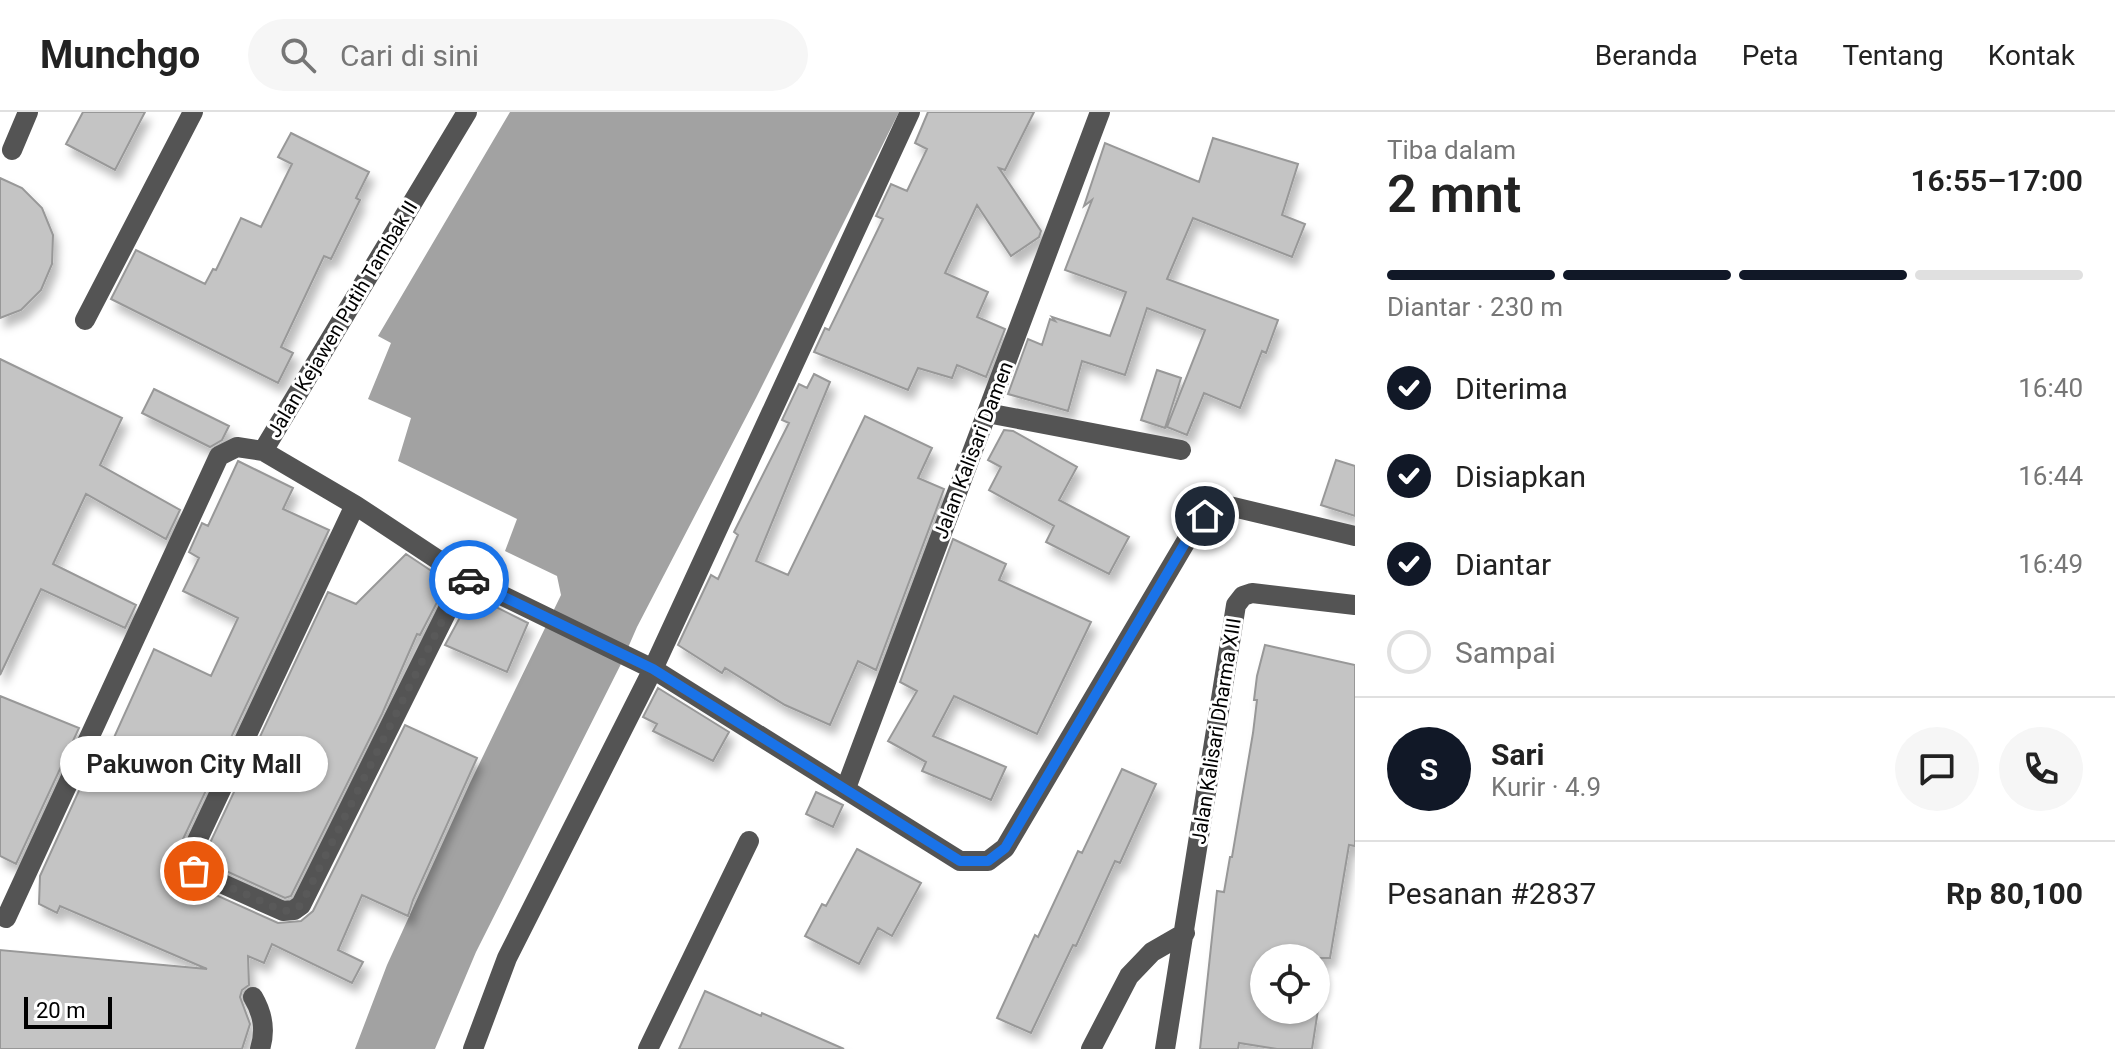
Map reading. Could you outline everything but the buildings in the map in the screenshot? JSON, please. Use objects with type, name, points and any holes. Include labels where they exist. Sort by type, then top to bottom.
[{"type":"street","points":[[12,150],[28,112]]},
{"type":"street","points":[[85,320],[193,112]]},
{"type":"street","name":"Jalan Kejawen Putih Tambak II","points":[[467,112],[263,451],[355,505],[464,577],[653,669],[960,861],[988,861],[1005,848],[1188,538],[1205,516],[1220,507],[1229,506],[1355,536]]},
{"type":"street","points":[[473,1049],[507,958],[653,669],[910,112]]},
{"type":"street","name":"Jalan Kalisari Damen","points":[[846,788],[1100,112]]},
{"type":"street","points":[[987,413],[1181,450]]},
{"type":"street","points":[[6,918],[219,456],[237,447],[263,451]]},
{"type":"street","points":[[355,505],[188,860],[189,868],[283,911],[294,910],[301,905],[464,577]]},
{"type":"street","name":"Jalan Kalisari Dharma XIII","points":[[1165,1049],[1236,605],[1243,596],[1252,593],[1355,605]]},
{"type":"street","points":[[648,1049],[749,841]]},
{"type":"street","points":[[1091,1049],[1129,976],[1152,952],[1185,933]]},
{"type":"street","points":[[253,997],[263,1013],[260,1049]]},
{"type":"shaded area","points":[[510,112],[899,112],[476,952],[435,1049],[355,1049],[387,965],[561,595],[557,576],[505,551],[517,519],[398,461],[411,418],[368,399],[391,343],[378,336]]},
{"type":"way so far","points":[[194,871],[283,911],[294,910],[301,905],[464,577],[469,580]]},
{"type":"place","name":"Pakuwon City Mall","points":[[194,871]]},
{"type":"route","points":[[469,580],[653,669],[960,861],[988,861],[1005,848],[1188,538],[1205,516]]}]
